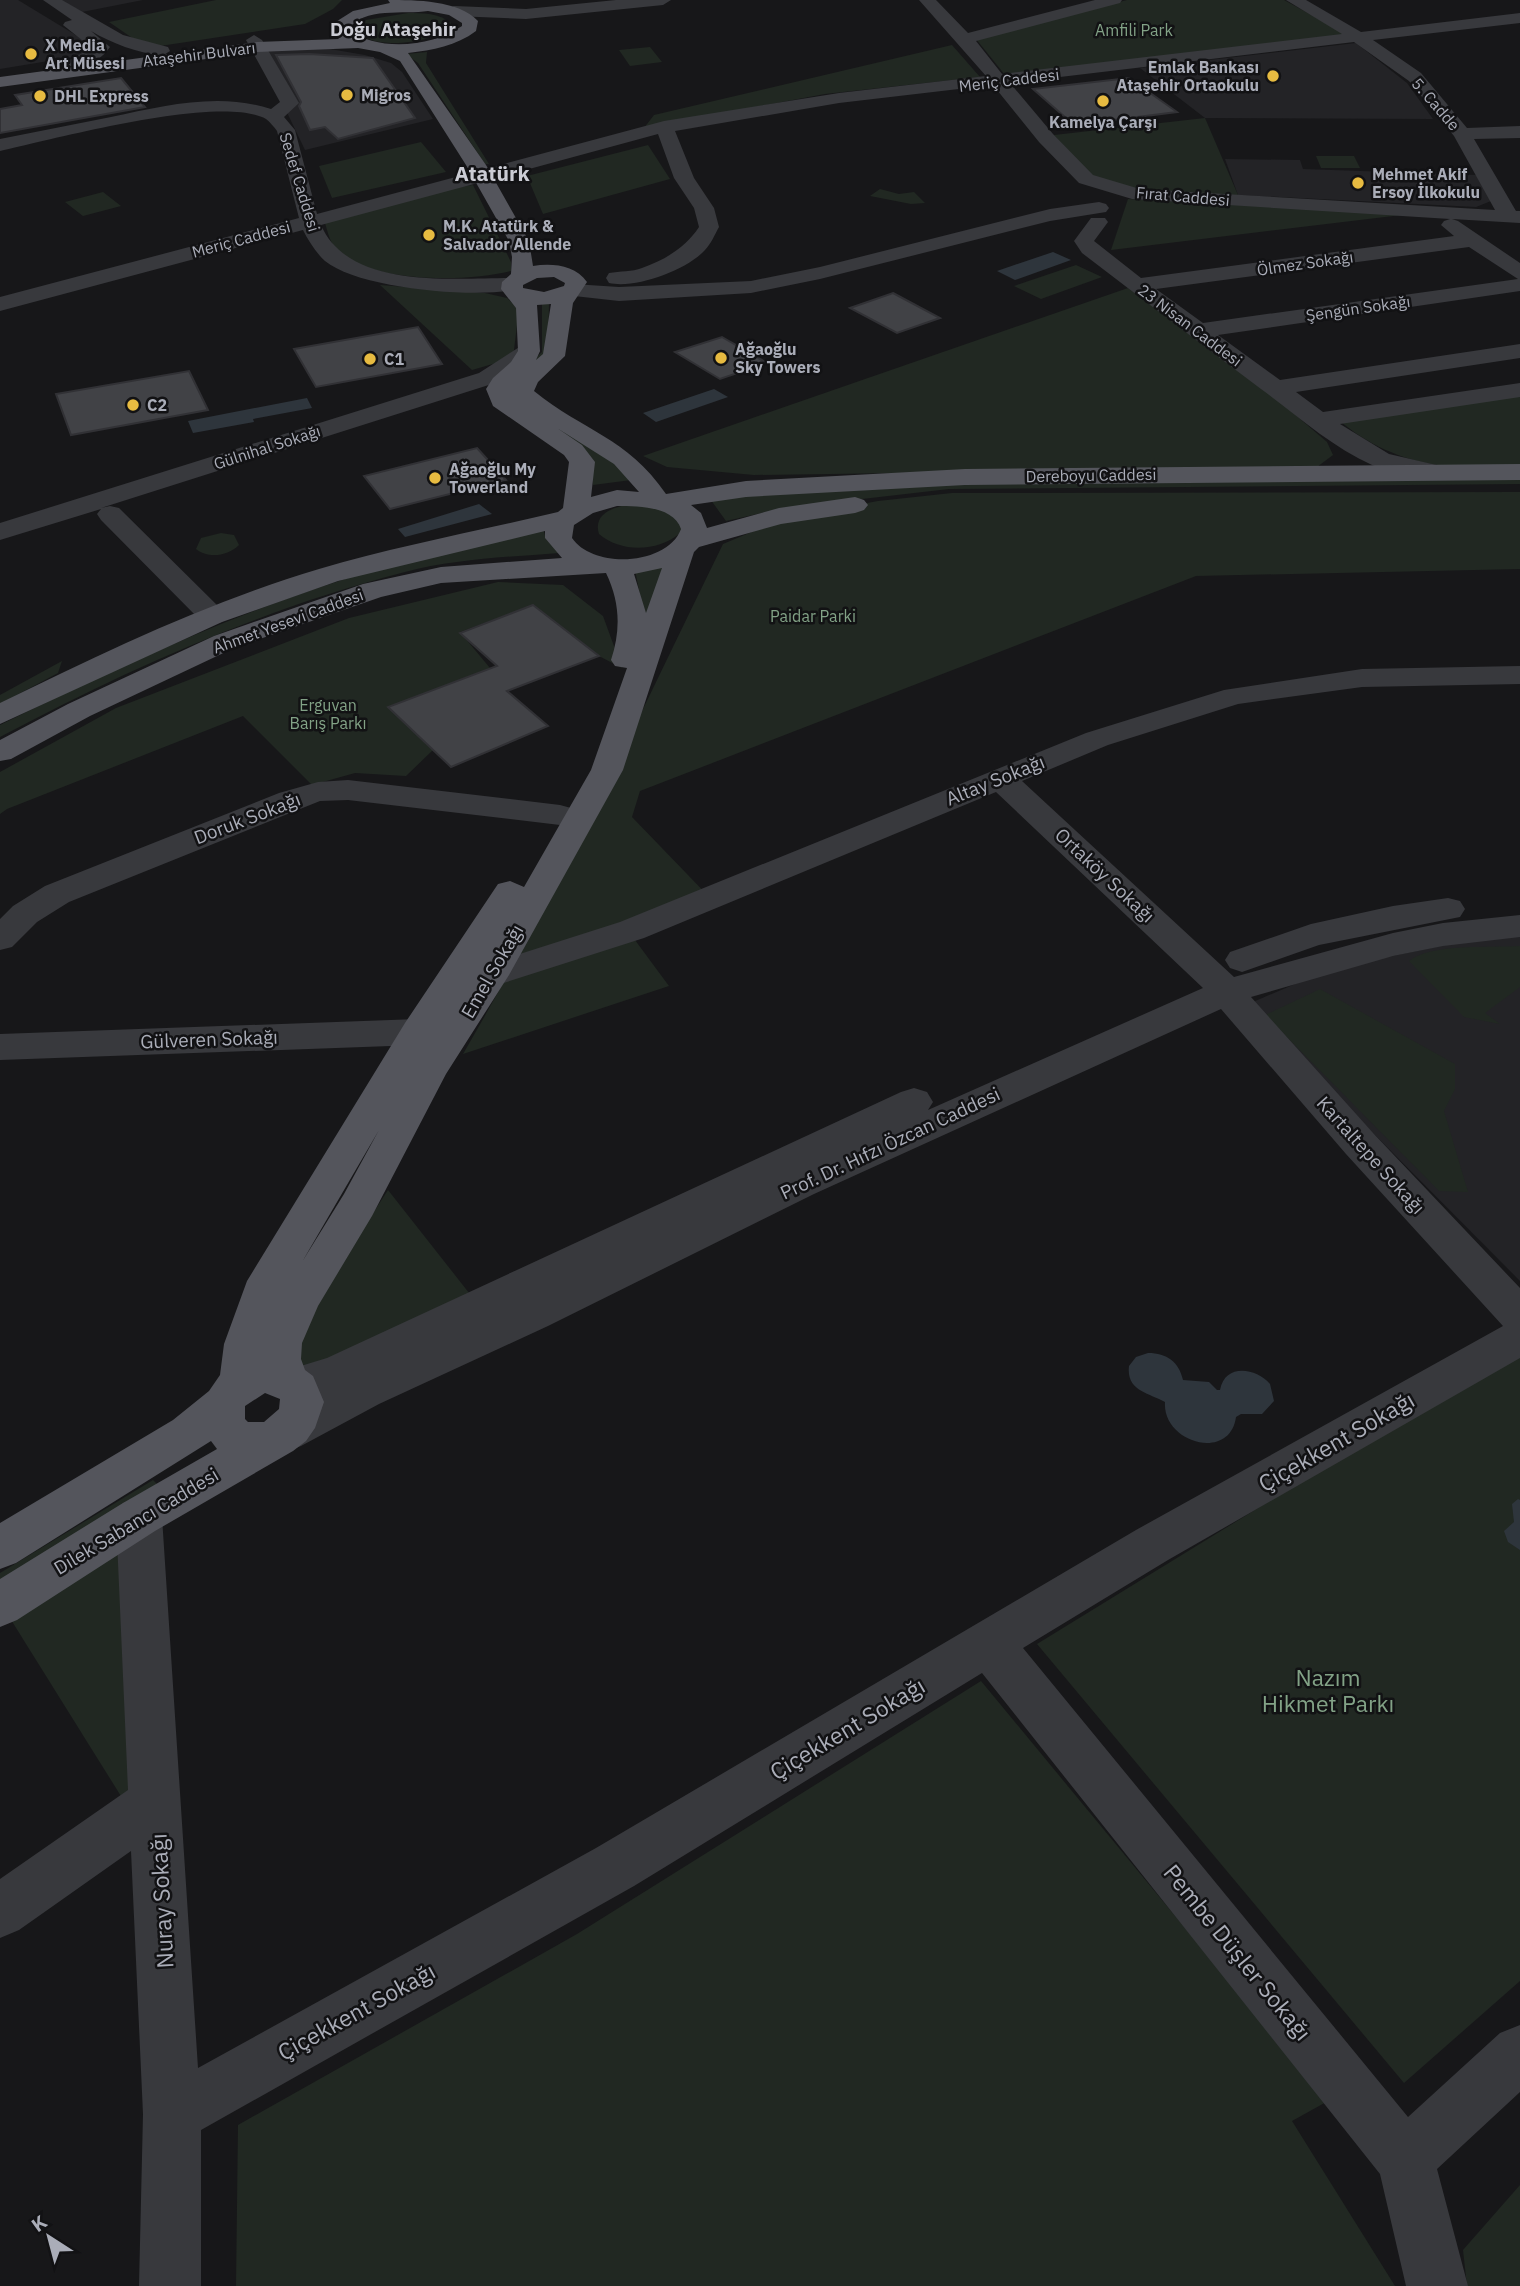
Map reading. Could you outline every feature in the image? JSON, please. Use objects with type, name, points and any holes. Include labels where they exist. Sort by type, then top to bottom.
[{"type":"main road","points":[[396,0],[453,11],[470,22],[470,28],[438,50],[434,60]]},
{"type":"main road","name":"Ataşehir Bulvarı","points":[[0,82],[256,43],[315,29],[358,11],[425,7]]},
{"type":"main road","points":[[357,43],[340,33],[340,26],[358,11]]},
{"type":"main road","points":[[384,48],[409,48],[456,37]]},
{"type":"main road","name":"Ataşehir Bulvarı","points":[[0,75],[162,51],[256,43],[357,43],[384,48]]},
{"type":"main road","points":[[384,48],[406,58],[482,176],[519,241],[523,257],[516,284],[527,307],[529,351],[521,366],[501,383],[498,389],[501,401],[573,450],[582,462],[571,514],[559,528],[560,539],[566,550],[579,558],[607,565]]},
{"type":"main road","points":[[491,151],[514,189]]},
{"type":"main road","points":[[551,255],[570,285],[554,356],[527,378],[522,386],[522,393],[634,468],[656,476],[746,489]]},
{"type":"main road","points":[[516,284],[537,298],[570,285]]},
{"type":"main road","points":[[634,468],[660,502],[683,512],[690,519],[693,533],[686,545]]},
{"type":"main road","name":"Dereboyu Caddesi","points":[[660,502],[746,489],[965,477],[1520,472]]},
{"type":"main road","name":"Dereboyu Caddesi","points":[[607,565],[653,563],[686,545],[779,516],[952,494],[1520,488]]},
{"type":"main road","name":"Ahmet Yesevi Caddesi","points":[[0,715],[113,659],[212,616],[329,575],[571,514],[588,505],[617,498],[660,502]]},
{"type":"main road","name":"Emel Sokağı","points":[[291,1382],[280,1359],[281,1343],[300,1300],[358,1205],[430,1070],[491,975],[607,770],[686,545]]},
{"type":"main road","name":"Ahmet Yesevi Caddesi","points":[[0,752],[79,710],[224,642],[361,594],[441,575],[607,565]]},
{"type":"main road","name":"Emel Sokağı","points":[[233,1394],[245,1344],[262,1293],[418,1032],[560,815],[601,723],[631,644],[634,610],[628,587],[607,565]]},
{"type":"main road","points":[[0,1548],[189,1433],[233,1394],[264,1376],[291,1382],[303,1403],[301,1414],[279,1436],[249,1442],[229,1433],[224,1424],[233,1394]]},
{"type":"main road","name":"Dilek Sabancı Caddesi","points":[[0,1605],[139,1517],[279,1436]]},
{"type":"street","points":[[30,0],[102,47],[95,55],[75,62]]},
{"type":"street","points":[[51,0],[121,42],[139,49],[162,51]]},
{"type":"street","points":[[453,11],[506,15],[663,0]]},
{"type":"street","name":"Fırat Caddesi","points":[[927,0],[965,39],[1046,138],[1086,179],[1139,195],[1515,217]]},
{"type":"street","points":[[965,39],[1114,0]]},
{"type":"street","name":"5. Cadde","points":[[1294,0],[1359,38],[1415,77],[1462,134],[1515,217]]},
{"type":"street","points":[[456,37],[489,23],[554,12]]},
{"type":"street","name":"Meriç Caddesi","points":[[503,170],[664,127],[839,98],[1520,18]]},
{"type":"street","points":[[256,43],[290,103],[274,116]]},
{"type":"street","name":"Sedef Caddesi","points":[[0,145],[176,109],[212,106],[250,108],[274,116],[286,130],[311,220],[318,238],[333,257],[368,274],[430,282],[516,284]]},
{"type":"street","points":[[570,285],[645,275],[697,247],[709,227],[704,208],[684,178],[664,127]]},
{"type":"street","points":[[1462,134],[1520,132]]},
{"type":"street","name":"Meriç Caddesi","points":[[0,304],[482,176]]},
{"type":"street","points":[[570,285],[619,294],[751,287],[820,273],[1050,215],[1099,215],[1107,220],[1118,201],[1115,188]]},
{"type":"street","points":[[1432,212],[1520,273]]},
{"type":"street","name":"23 Nisan Caddesi","points":[[1099,215],[1084,241],[1089,249],[1318,420]]},
{"type":"street","name":"Ölmez Sokağı","points":[[1137,285],[1472,240]]},
{"type":"street","name":"Şengün Sokağı","points":[[1197,331],[1520,285]]},
{"type":"street","name":"Gülnihal Sokağı","points":[[0,532],[486,378],[529,351]]},
{"type":"street","points":[[1275,388],[1520,351]]},
{"type":"street","points":[[1318,420],[1520,390]]},
{"type":"street","name":"Gülnihal Sokağı","points":[[0,550],[454,404],[501,401]]},
{"type":"street","points":[[1318,420],[1380,459],[1404,467],[1436,472]]},
{"type":"street","points":[[1318,420],[1347,450],[1353,464],[1344,473]]},
{"type":"street","points":[[110,514],[212,616]]},
{"type":"street","name":"Altay Sokağı","points":[[491,975],[632,930],[1097,739],[1234,696],[1362,678],[1520,675]]},
{"type":"street","name":"Ortaköy Sokağı","points":[[1001,779],[1217,982]]},
{"type":"street","name":"Doruk Sokağı","points":[[0,939],[25,914],[57,894],[290,800],[318,792],[348,790],[560,815]]},
{"type":"street","name":"Prof. Dr. Hıfzı Özcan Caddesi","points":[[279,1436],[364,1391],[533,1314],[1311,935],[1393,916],[1473,905],[1520,904]]},
{"type":"street","name":"Prof. Dr. Hıfzı Özcan Caddesi","points":[[291,1382],[337,1373],[891,1111],[1217,982],[1298,968],[1421,938],[1520,926]]},
{"type":"street","name":"Kartaltepe Sokağı","points":[[1217,982],[1360,1144],[1520,1316]]},
{"type":"street","name":"Gülveren Sokağı","points":[[0,1047],[418,1032]]},
{"type":"street","name":"Çiçekkent Sokağı","points":[[172,2114],[615,1867],[1152,1545],[1520,1337]]},
{"type":"street","name":"Nuray Sokağı","points":[[139,1517],[172,2114],[170,2286]]},
{"type":"street","name":"Pembe Düşler Sokağı","points":[[988,1643],[1405,2159],[1437,2286]]},
{"type":"street","points":[[0,1911],[156,1802]]},
{"type":"street","points":[[1405,2159],[1520,2053]]},
{"type":"shaded area","points":[[0,0],[18,0],[97,48],[79,56],[0,69]]},
{"type":"shaded area","points":[[61,0],[143,0],[82,12]]},
{"type":"shaded area","name":"Emlak Bankası Ataşehir Ortaokulu","points":[[1356,43],[1407,83],[1433,119],[1205,118],[1140,68]]},
{"type":"shaded area","name":"Migros","points":[[324,48],[365,55],[391,63],[402,72],[433,119],[305,150],[257,50]]},
{"type":"shaded area","name":"Mehmet Akif Ersoy İlkokulu","points":[[1225,159],[1300,160],[1303,169],[1477,175],[1491,201],[1476,207],[1238,195]]},
{"type":"shaded area","points":[[1053,252],[1071,260],[1015,280],[997,271]]},
{"type":"shaded area","points":[[714,389],[728,397],[656,422],[643,413]]},
{"type":"shaded area","points":[[307,398],[312,408],[253,419],[254,422],[193,433],[188,421]]},
{"type":"shaded area","points":[[479,504],[492,514],[405,537],[398,529]]},
{"type":"shaded area","points":[[1484,937],[1520,937],[1520,1281],[1246,1005],[1330,969]]},
{"type":"shaded area","points":[[1148,1353],[1171,1360],[1179,1368],[1183,1380],[1209,1382],[1217,1390],[1220,1390],[1228,1375],[1234,1372],[1257,1374],[1270,1384],[1274,1401],[1262,1414],[1241,1414],[1236,1417],[1231,1431],[1222,1439],[1210,1443],[1197,1442],[1174,1428],[1167,1416],[1165,1402],[1140,1390],[1131,1381],[1129,1366],[1136,1357]]},
{"type":"shaded area","points":[[1518,1499],[1520,1550],[1508,1542],[1504,1531],[1514,1522],[1512,1504]]},
{"type":"green space","points":[[216,0],[342,0],[333,9],[305,24],[160,46],[141,44],[109,22]]},
{"type":"green space","name":"Amfili Park","points":[[1127,0],[1284,0],[1348,35],[1005,75],[976,39]]},
{"type":"green space","points":[[408,13],[436,15],[451,23],[451,28],[431,38],[402,43],[374,41],[356,29],[366,20]]},
{"type":"green space","points":[[952,45],[980,77],[825,94],[644,128],[654,115]]},
{"type":"green space","points":[[650,47],[662,62],[630,66],[619,50]]},
{"type":"green space","points":[[427,52],[426,63],[489,164],[485,164],[418,63],[406,54]]},
{"type":"green space","points":[[1205,118],[1238,195],[1139,192],[1090,176],[1054,135]]},
{"type":"green space","points":[[421,142],[446,172],[332,198],[319,166]]},
{"type":"green space","points":[[648,145],[670,179],[543,214],[527,176]]},
{"type":"green space","points":[[1316,156],[1354,156],[1360,168],[1321,168]]},
{"type":"green space","points":[[473,185],[511,262],[511,271],[471,277],[423,278],[377,270],[357,264],[337,251],[324,220],[444,189]]},
{"type":"green space","points":[[880,189],[899,194],[914,192],[925,203],[911,204],[870,196]]},
{"type":"green space","points":[[103,192],[121,206],[83,216],[65,202]]},
{"type":"green space","points":[[1128,199],[1410,214],[1111,250]]},
{"type":"green space","points":[[1076,265],[1102,277],[1041,299],[1014,286]]},
{"type":"green space","points":[[380,285],[485,293],[507,298],[519,309],[513,358],[472,370]]},
{"type":"green space","points":[[1128,288],[1256,381],[1327,442],[1333,455],[1317,467],[754,475],[667,467],[643,456]]},
{"type":"green space","points":[[542,303],[549,304],[548,351],[515,385],[639,479],[593,485],[592,460],[518,404],[513,379],[542,352]]},
{"type":"green space","points":[[1520,391],[1520,465],[1458,467],[1425,463],[1398,455],[1373,443],[1339,420]]},
{"type":"green space","points":[[1520,479],[1520,484],[949,489],[784,508],[726,521],[708,496],[857,485]]},
{"type":"green space","name":"Paidar Parki","points":[[1520,492],[1520,569],[1196,576],[640,791],[632,817],[715,903],[632,936],[669,986],[463,1054],[565,865],[723,544],[785,518],[878,501],[952,493]]},
{"type":"green space","points":[[643,503],[683,519],[680,533],[661,544],[639,548],[618,545],[599,534],[600,519],[605,513],[611,509]]},
{"type":"green space","points":[[542,525],[546,539],[559,553],[443,564],[405,572],[301,603],[147,664],[0,737],[0,725],[139,659],[233,619],[378,569]]},
{"type":"green space","points":[[221,533],[234,535],[239,545],[218,555],[206,554],[196,549],[201,538]]},
{"type":"green space","points":[[685,561],[645,620],[635,570]]},
{"type":"green space","name":"Erguvan Barış Parkı","points":[[498,582],[563,585],[603,616],[622,668],[599,656],[533,605],[460,632],[490,668],[389,707],[433,750],[406,776],[355,773],[312,785],[243,716],[0,814],[0,772],[116,708],[349,618]]},
{"type":"green space","points":[[62,661],[58,673],[0,704],[0,695]]},
{"type":"green space","points":[[1520,946],[1520,987],[1485,1013],[1500,1024],[1464,1017],[1409,961],[1432,951]]},
{"type":"green space","points":[[1320,989],[1455,1064],[1455,1089],[1444,1111],[1468,1192],[1439,1191],[1265,1015]]},
{"type":"green space","points":[[388,1190],[473,1298],[307,1381],[284,1350]]},
{"type":"green space","name":"Nazım Hikmet Parkı","points":[[1520,1347],[1520,1981],[1404,2083],[1037,1644]]},
{"type":"green space","points":[[153,1480],[162,1489],[0,1583],[0,1573]]},
{"type":"green space","points":[[125,1535],[134,1817],[8,1615]]},
{"type":"green space","points":[[981,1681],[1328,2101],[1292,2121],[1395,2286],[236,2286],[238,2125],[577,1934]]},
{"type":"green space","points":[[1520,2185],[1520,2286],[1467,2286],[1463,2250]]},
{"type":"building","name":"Migros","points":[[276,55],[373,58],[415,118],[338,139],[325,127],[310,130],[299,106],[301,102]]},
{"type":"building","points":[[121,78],[145,107],[0,133],[0,109],[22,105],[15,95]]},
{"type":"building","name":"Kamelya Çarşı","points":[[1129,78],[1177,112],[1074,125],[1033,89]]},
{"type":"building","name":"Ağaoğlu Sky Towers","points":[[893,293],[940,318],[897,333],[850,308]]},
{"type":"building","name":"C1","points":[[418,327],[442,364],[316,387],[294,349]]},
{"type":"building","name":"Ağaoğlu Sky Towers","points":[[722,337],[767,363],[720,379],[675,352]]},
{"type":"building","name":"C2","points":[[189,371],[208,410],[71,435],[56,394]]},
{"type":"building","name":"Ağaoğlu My Towerland","points":[[477,448],[506,480],[390,509],[364,476]]},
{"type":"building","points":[[533,605],[599,656],[507,691],[548,726],[451,767],[388,707],[497,666],[460,633]]},
{"type":"place","name":"X Media Art Müsesi","points":[[31,54]]},
{"type":"place","name":"Emlak Bankası Ataşehir Ortaokulu","points":[[1273,76]]},
{"type":"place","name":"Migros","points":[[347,95]]},
{"type":"place","name":"DHL Express","points":[[40,96]]},
{"type":"place","name":"Kamelya Çarşı","points":[[1103,101]]},
{"type":"place","name":"Mehmet Akif Ersoy İlkokulu","points":[[1358,183]]},
{"type":"place","name":"M.K. Atatürk & Salvador Allende","points":[[429,235]]},
{"type":"place","name":"Ağaoğlu Sky Towers","points":[[721,358]]},
{"type":"place","name":"C1","points":[[370,359]]},
{"type":"place","name":"C2","points":[[133,405]]},
{"type":"place","name":"Ağaoğlu My Towerland","points":[[435,478]]},
{"type":"district","name":"Doğu Ataşehir","points":[[393,29]]},
{"type":"district","name":"Atatürk","points":[[492,173]]}]
